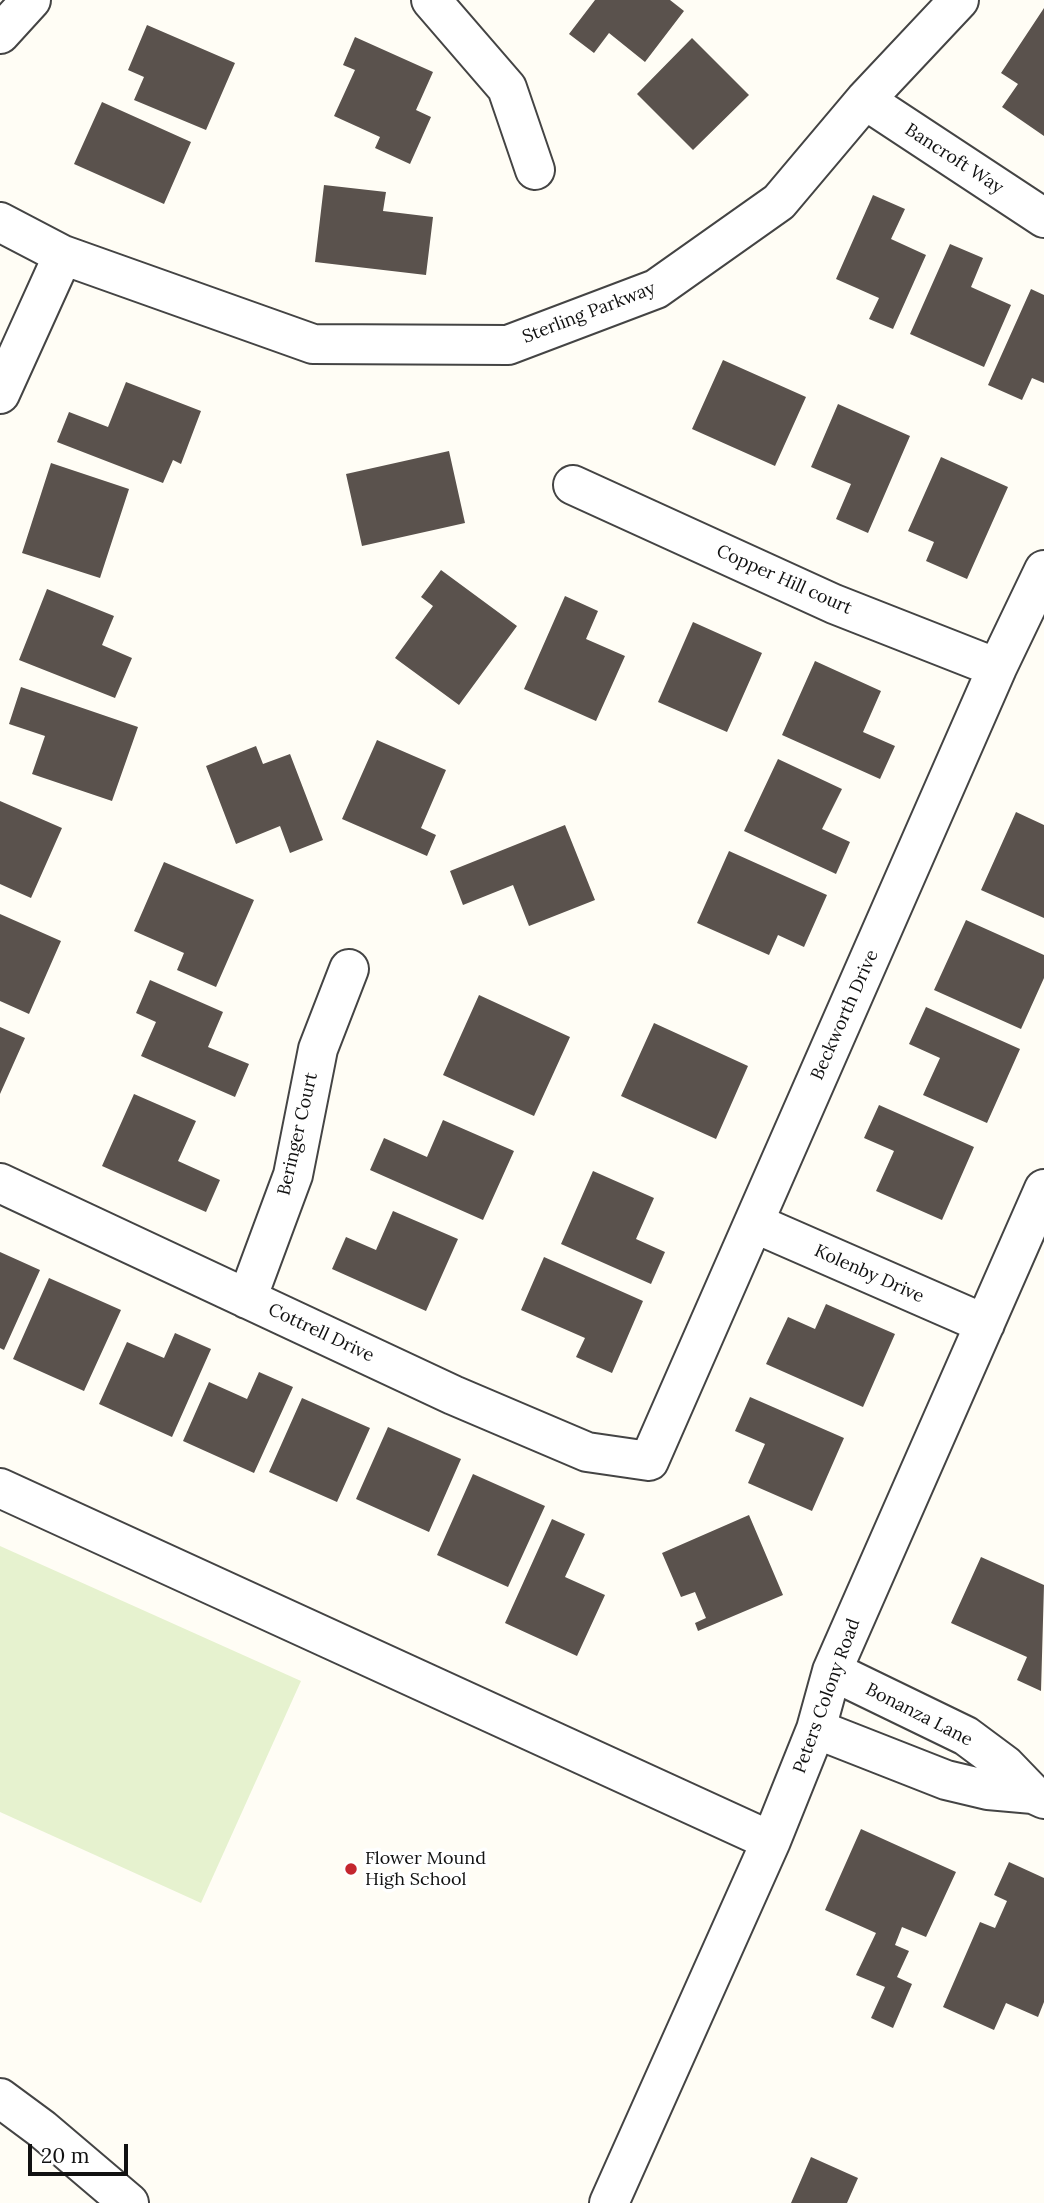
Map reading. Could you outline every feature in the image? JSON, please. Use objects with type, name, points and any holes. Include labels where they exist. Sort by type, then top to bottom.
[{"type":"street","points":[[0,34],[31,0]]},
{"type":"street","points":[[431,0],[507,88],[535,170]]},
{"type":"street","name":"Sterling Parkway","points":[[0,222],[63,255],[313,344],[508,345],[656,289],[779,202],[865,100],[959,0]]},
{"type":"street","name":"Bancroft Way","points":[[865,100],[1044,218]]},
{"type":"street","points":[[0,394],[63,255]]},
{"type":"street","name":"Copper Hill court","points":[[573,485],[834,604],[997,668]]},
{"type":"street","name":"Beckworth Drive","points":[[649,1461],[997,668],[1044,570]]},
{"type":"street","name":"Beringer Court","points":[[247,1299],[293,1175],[318,1049],[349,969]]},
{"type":"street","name":"Cottrell Drive","points":[[0,1183],[453,1395],[587,1452],[649,1461]]},
{"type":"street","name":"Peters Colony Road","points":[[609,2203],[771,1841],[816,1729],[832,1671],[1044,1189]]},
{"type":"street","name":"Kolenby Drive","points":[[754,1223],[985,1324]]},
{"type":"street","points":[[0,1488],[771,1841]]},
{"type":"street","name":"Bonanza Lane","points":[[832,1671],[966,1736],[1005,1765],[1039,1797]]},
{"type":"street","name":"Bonanza Lane","points":[[816,1729],[946,1780],[988,1790],[1039,1797]]},
{"type":"street","points":[[0,2098],[42,2129],[129,2203]]},
{"type":"green space","points":[[0,1546],[301,1681],[201,1903],[0,1812]]},
{"type":"building","points":[[595,0],[670,0],[684,11],[645,62],[609,33],[594,53],[569,34]]},
{"type":"building","points":[[1044,8],[1044,136],[1002,107],[1018,84],[1001,73]]},
{"type":"building","points":[[147,25],[235,63],[206,130],[134,100],[144,77],[128,70]]},
{"type":"building","points":[[355,37],[433,72],[416,110],[431,117],[410,164],[375,148],[380,137],[334,116],[355,70],[343,65]]},
{"type":"building","points":[[692,38],[749,95],[693,150],[637,94]]},
{"type":"building","points":[[102,102],[191,142],[164,204],[74,164]]},
{"type":"building","points":[[324,185],[386,192],[383,211],[433,217],[426,275],[315,262]]},
{"type":"building","points":[[873,195],[905,209],[891,239],[926,255],[893,329],[869,319],[879,298],[836,279]]},
{"type":"building","points":[[950,244],[983,258],[971,287],[1011,305],[984,367],[910,334]]},
{"type":"building","points":[[1031,289],[1044,295],[1044,383],[1032,378],[1022,400],[988,385]]},
{"type":"building","points":[[723,360],[806,397],[775,466],[692,429]]},
{"type":"building","points":[[126,382],[201,411],[181,464],[173,460],[163,483],[57,442],[69,412],[108,427]]},
{"type":"building","points":[[838,404],[910,436],[868,533],[836,519],[851,484],[811,467]]},
{"type":"building","points":[[449,451],[465,523],[362,546],[346,474]]},
{"type":"building","points":[[941,457],[1008,487],[967,579],[926,561],[934,542],[908,531]]},
{"type":"building","points":[[51,463],[129,489],[100,578],[22,553]]},
{"type":"building","points":[[441,570],[517,626],[459,705],[395,658],[433,606],[421,597]]},
{"type":"building","points":[[47,589],[114,616],[102,645],[132,658],[115,698],[19,660]]},
{"type":"building","points":[[565,596],[598,611],[586,639],[625,656],[596,721],[524,689]]},
{"type":"building","points":[[693,622],[762,653],[727,732],[658,702]]},
{"type":"building","points":[[815,661],[881,691],[863,732],[895,746],[880,779],[782,735]]},
{"type":"building","points":[[21,687],[138,727],[112,801],[32,774],[45,736],[9,724]]},
{"type":"building","points":[[377,740],[446,770],[421,828],[436,835],[427,856],[342,819]]},
{"type":"building","points":[[256,746],[263,764],[290,754],[323,840],[290,853],[280,826],[236,844],[206,766]]},
{"type":"building","points":[[778,759],[842,789],[822,829],[850,842],[836,874],[744,831]]},
{"type":"building","points":[[0,801],[62,828],[31,898],[0,884]]},
{"type":"building","points":[[1016,812],[1044,825],[1044,918],[981,890]]},
{"type":"building","points":[[565,825],[595,900],[529,926],[513,885],[463,905],[450,871]]},
{"type":"building","points":[[729,851],[827,895],[804,947],[778,935],[769,955],[697,923]]},
{"type":"building","points":[[164,862],[254,900],[216,987],[177,970],[184,953],[134,931]]},
{"type":"building","points":[[0,914],[61,941],[29,1014],[0,1001]]},
{"type":"building","points":[[966,920],[1044,955],[1044,978],[1021,1029],[934,990]]},
{"type":"building","points":[[150,980],[223,1012],[208,1047],[249,1064],[235,1097],[141,1056],[156,1022],[136,1013]]},
{"type":"building","points":[[479,995],[570,1037],[534,1116],[443,1075]]},
{"type":"building","points":[[926,1007],[1020,1049],[987,1123],[923,1095],[940,1058],[909,1044]]},
{"type":"building","points":[[654,1023],[748,1066],[716,1139],[621,1096]]},
{"type":"building","points":[[0,1027],[25,1038],[0,1094]]},
{"type":"building","points":[[134,1094],[196,1121],[178,1161],[220,1180],[206,1212],[102,1166]]},
{"type":"building","points":[[879,1105],[974,1147],[942,1220],[876,1191],[894,1151],[864,1138]]},
{"type":"building","points":[[443,1120],[514,1151],[483,1220],[370,1170],[384,1138],[427,1157]]},
{"type":"building","points":[[593,1171],[654,1198],[636,1239],[665,1252],[651,1284],[561,1244]]},
{"type":"building","points":[[393,1211],[458,1239],[426,1311],[332,1269],[346,1237],[376,1250]]},
{"type":"building","points":[[0,1252],[40,1270],[4,1350],[0,1348]]},
{"type":"building","points":[[544,1257],[643,1301],[612,1373],[576,1357],[585,1338],[521,1310]]},
{"type":"building","points":[[49,1278],[121,1310],[84,1391],[13,1359]]},
{"type":"building","points":[[826,1304],[895,1334],[863,1407],[766,1364],[788,1317],[815,1329]]},
{"type":"building","points":[[175,1333],[211,1349],[172,1437],[99,1404],[127,1342],[164,1358]]},
{"type":"building","points":[[259,1372],[293,1387],[254,1473],[183,1441],[209,1382],[247,1399]]},
{"type":"building","points":[[750,1397],[844,1438],[812,1511],[748,1483],[765,1444],[735,1431]]},
{"type":"building","points":[[302,1398],[370,1428],[337,1502],[269,1472]]},
{"type":"building","points":[[388,1427],[461,1459],[429,1532],[356,1499]]},
{"type":"building","points":[[473,1474],[545,1506],[508,1587],[437,1555]]},
{"type":"building","points":[[749,1515],[783,1595],[698,1631],[695,1623],[706,1618],[695,1592],[681,1597],[662,1553]]},
{"type":"building","points":[[552,1519],[585,1534],[565,1577],[605,1595],[577,1656],[505,1623]]},
{"type":"building","points":[[981,1557],[1044,1585],[1041,1691],[1017,1680],[1027,1657],[951,1623]]},
{"type":"building","points":[[861,1829],[956,1872],[926,1937],[902,1927],[895,1945],[909,1951],[897,1977],[912,1984],[893,2028],[871,2018],[885,1987],[856,1975],[876,1933],[825,1910]]},
{"type":"building","points":[[1009,1862],[1044,1878],[1044,2002],[1038,2017],[1006,2003],[994,2030],[943,2007],[980,1922],[995,1928],[1007,1901],[994,1895]]},
{"type":"building","points":[[811,2157],[858,2178],[847,2203],[791,2203]]},
{"type":"place","name":"Flower Mound High School","points":[[351,1869]]}]
